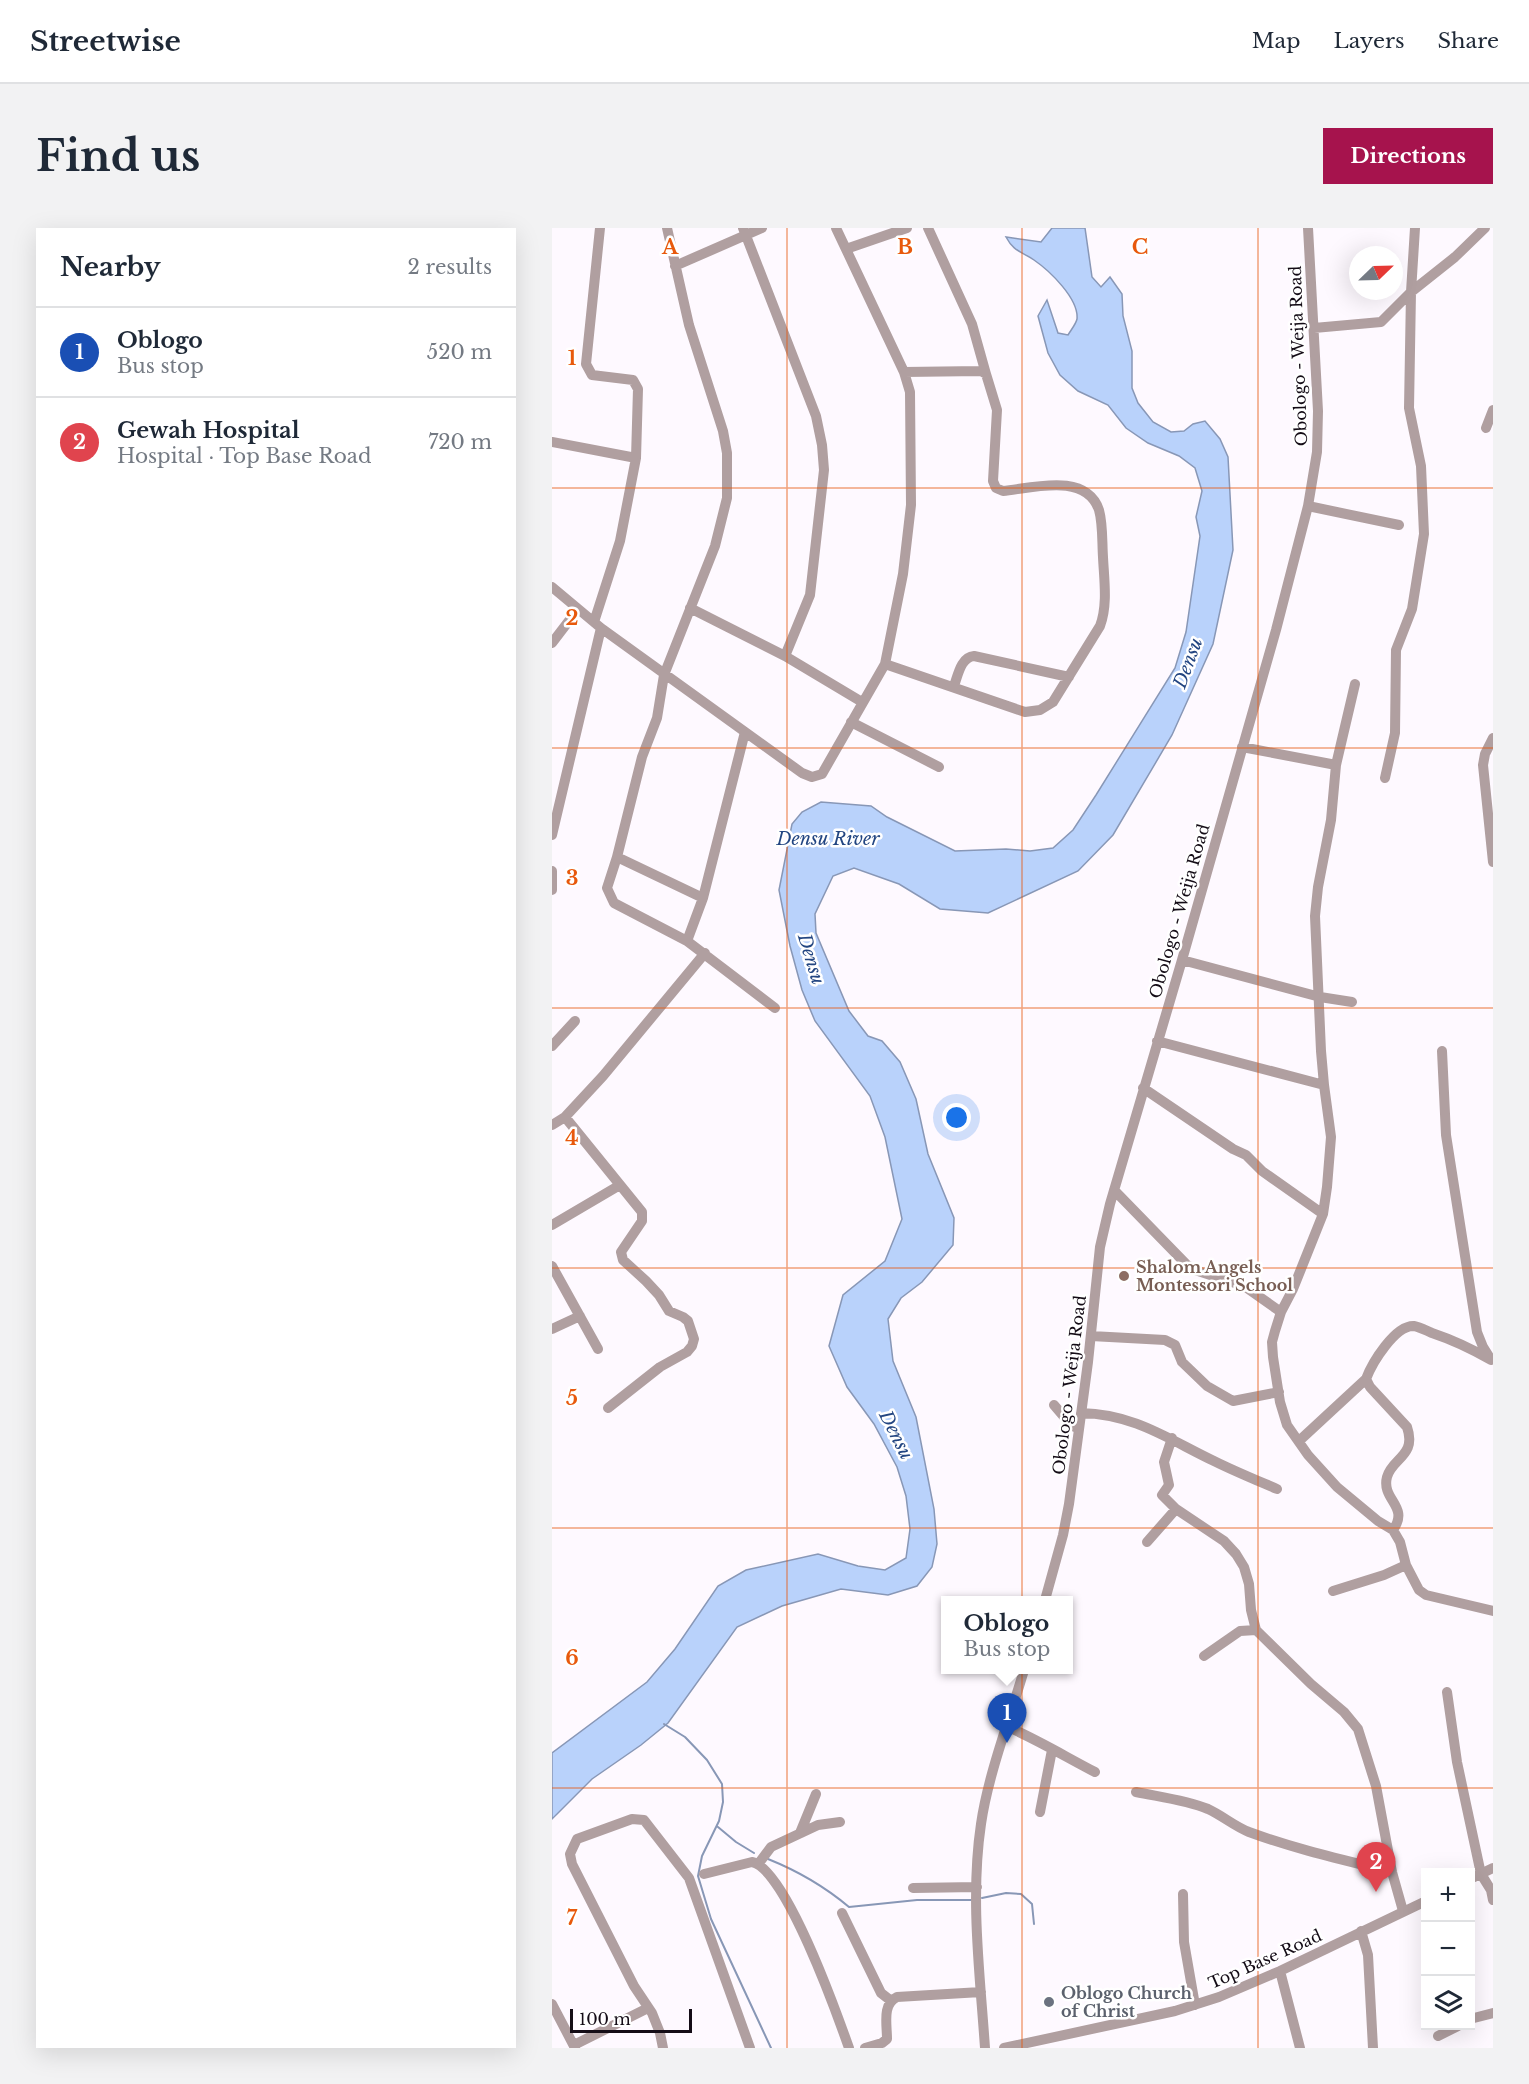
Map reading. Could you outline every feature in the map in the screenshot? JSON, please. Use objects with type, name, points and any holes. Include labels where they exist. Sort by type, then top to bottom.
[{"type":"street","points":[[552,835],[598,625],[620,541],[636,458],[638,389],[635,383],[633,380],[592,375],[586,364],[600,228]]},
{"type":"street","points":[[666,228],[689,325],[723,431],[727,453],[727,498],[715,546],[664,675],[657,718],[642,757],[607,888],[614,903],[687,940],[776,1008]]},
{"type":"street","points":[[675,266],[745,231],[762,228]]},
{"type":"street","points":[[552,587],[664,675],[802,773],[812,777],[822,774],[885,664],[903,574],[911,505],[910,392],[904,372],[836,228]]},
{"type":"street","points":[[846,249],[907,228]]},
{"type":"street","points":[[885,664],[1025,712],[1033,712],[1053,702],[1103,618],[1105,590],[1100,512],[1094,500],[1086,493],[1065,484],[1003,491],[996,488],[993,481],[997,410],[972,324],[928,228]]},
{"type":"street","name":"Obologo - Weija Road","points":[[1046,1596],[1063,1535],[1091,1336],[1100,1247],[1143,1088],[1276,630],[1308,507],[1317,452],[1318,411],[1308,228]]},
{"type":"street","points":[[1385,778],[1395,733],[1396,650],[1413,609],[1424,534],[1420,466],[1410,408],[1415,228]]},
{"type":"street","points":[[1314,327],[1382,322],[1412,292],[1455,257],[1485,228]]},
{"type":"street","points":[[745,231],[816,416],[822,445],[824,470],[810,595],[785,656]]},
{"type":"street","points":[[904,372],[981,371],[986,374]]},
{"type":"street","points":[[1485,428],[1493,410]]},
{"type":"street","points":[[552,442],[636,458]]},
{"type":"street","points":[[1308,507],[1399,525]]},
{"type":"street","points":[[690,608],[785,656],[862,702]]},
{"type":"street","points":[[552,643],[578,609]]},
{"type":"street","points":[[954,686],[964,660],[969,656],[1069,677]]},
{"type":"street","points":[[1355,684],[1336,765],[1331,820],[1318,887],[1315,916],[1324,1085],[1331,1137],[1323,1214],[1293,1289],[1281,1312],[1272,1342],[1273,1357],[1287,1425],[1337,1487],[1378,1521],[1393,1530],[1400,1542],[1406,1565],[1419,1590],[1426,1595],[1493,1611]]},
{"type":"street","points":[[851,722],[939,767]]},
{"type":"street","points":[[687,940],[703,898],[745,732]]},
{"type":"street","points":[[1493,738],[1485,754],[1483,765],[1493,862]]},
{"type":"street","points":[[1242,747],[1336,765]]},
{"type":"street","points":[[617,857],[703,898]]},
{"type":"street","points":[[552,871],[552,890]]},
{"type":"street","points":[[552,1125],[565,1117],[603,1076],[705,953]]},
{"type":"street","points":[[1182,960],[1320,997],[1352,1002]]},
{"type":"street","points":[[552,1046],[575,1021]]},
{"type":"street","points":[[1157,1041],[1324,1085]]},
{"type":"street","points":[[1442,1051],[1446,1135],[1459,1222],[1477,1332],[1482,1347],[1492,1362]]},
{"type":"street","points":[[1143,1088],[1233,1149],[1246,1155],[1262,1171],[1323,1214]]},
{"type":"street","points":[[565,1117],[642,1212],[642,1221],[621,1252],[623,1260],[659,1295],[669,1311],[688,1321],[694,1339],[687,1352],[660,1367],[608,1408]]},
{"type":"street","points":[[552,1225],[620,1185]]},
{"type":"street","points":[[1114,1190],[1187,1265],[1195,1270],[1244,1286],[1281,1312]]},
{"type":"street","points":[[552,1266],[598,1349]]},
{"type":"street","points":[[552,1329],[580,1316]]},
{"type":"street","points":[[1299,1441],[1366,1379],[1392,1337],[1404,1329],[1414,1326],[1466,1346],[1492,1362]]},
{"type":"street","points":[[1091,1336],[1165,1340],[1175,1345],[1182,1362],[1207,1386],[1233,1401],[1279,1392]]},
{"type":"street","points":[[1366,1379],[1370,1388],[1407,1427],[1410,1435],[1404,1456],[1387,1476],[1386,1485],[1400,1517],[1393,1530]]},
{"type":"street","points":[[1054,1405],[1069,1423],[1079,1429]]},
{"type":"street","points":[[1081,1413],[1103,1413],[1116,1416],[1172,1438],[1213,1461],[1277,1489]]},
{"type":"street","points":[[1172,1438],[1164,1462],[1169,1485],[1162,1494],[1176,1509],[1224,1540],[1236,1554],[1244,1567],[1249,1584],[1251,1610],[1256,1630],[1311,1684],[1344,1712],[1358,1729],[1376,1786],[1392,1872],[1403,1911]]},
{"type":"street","points":[[1147,1542],[1176,1509]]},
{"type":"street","points":[[1333,1590],[1384,1575],[1406,1565]]},
{"type":"street","points":[[1204,1656],[1240,1631],[1256,1630]]},
{"type":"street","points":[[985,2048],[976,1942],[981,1822],[1023,1674]]},
{"type":"street","points":[[1447,1692],[1476,1877],[1491,1890],[1493,1900]]},
{"type":"street","points":[[1008,1727],[1036,1739],[1095,1772]]},
{"type":"street","points":[[1040,1812],[1052,1750]]},
{"type":"street","points":[[1136,1792],[1196,1805],[1211,1810],[1238,1828],[1249,1832],[1312,1852],[1392,1872]]},
{"type":"street","points":[[800,1833],[816,1794]]},
{"type":"street","points":[[663,2048],[655,2021],[578,1878],[570,1854],[577,1839],[632,1819],[644,1820],[688,1878],[750,2048]]},
{"type":"street","points":[[759,1863],[771,1847],[818,1825],[840,1821]]},
{"type":"street","points":[[704,1874],[752,1862],[759,1863],[798,1921],[849,2048]]},
{"type":"street","points":[[1476,1877],[1493,1868]]},
{"type":"street","points":[[913,1888],[977,1887]]},
{"type":"street","points":[[1184,1894],[1184,1942],[1195,2005]]},
{"type":"street","name":"Top Base Road","points":[[1004,2048],[1195,2005],[1280,1971],[1421,1903]]},
{"type":"street","points":[[842,1912],[881,1992],[890,2000]]},
{"type":"street","points":[[1362,1931],[1371,1982],[1373,2048]]},
{"type":"street","points":[[1280,1971],[1300,2048]]},
{"type":"street","points":[[865,2048],[882,2043],[887,2039],[887,2008],[890,2000],[897,1997],[981,1992]]},
{"type":"street","points":[[552,2004],[575,2047],[648,2008]]},
{"type":"street","points":[[1475,2018],[1493,2013]]},
{"type":"street","points":[[1438,2036],[1449,2030]]},
{"type":"water","name":"Densu River","points":[[1052,228],[1085,228],[1092,277],[1101,287],[1110,277],[1122,294],[1123,316],[1132,351],[1132,388],[1138,403],[1153,422],[1171,432],[1184,431],[1193,424],[1205,421],[1220,439],[1228,457],[1233,550],[1213,644],[1172,735],[1113,835],[1078,871],[988,913],[940,909],[899,884],[854,868],[833,876],[815,914],[816,933],[849,1011],[868,1036],[882,1041],[900,1062],[916,1099],[928,1154],[954,1218],[953,1245],[922,1282],[901,1298],[888,1319],[893,1361],[916,1417],[934,1509],[937,1544],[932,1567],[917,1586],[888,1595],[841,1589],[782,1606],[737,1627],[668,1723],[592,1779],[552,1819],[552,1753],[647,1682],[675,1649],[718,1586],[746,1570],[818,1554],[858,1566],[885,1570],[906,1558],[910,1529],[906,1496],[897,1467],[874,1424],[847,1387],[829,1346],[843,1295],[885,1261],[902,1219],[885,1137],[870,1096],[815,1021],[802,990],[790,946],[779,890],[792,824],[802,812],[821,802],[871,806],[887,817],[955,851],[1006,849],[1030,851],[1053,848],[1073,830],[1175,668],[1186,632],[1200,536],[1196,517],[1202,491],[1195,468],[1179,456],[1148,443],[1126,428],[1108,405],[1078,391],[1060,375],[1048,353],[1038,316],[1047,300],[1058,333],[1068,335],[1077,319],[1073,303],[1048,271],[1015,248],[1006,237],[1041,242]]},
{"type":"waterway","points":[[664,1724],[685,1737],[707,1760],[722,1784],[723,1802],[719,1821],[702,1856],[698,1876],[711,1919],[771,2048]]},
{"type":"waterway","points":[[718,1827],[754,1853]]},
{"type":"waterway","points":[[768,1859],[810,1880],[849,1907],[917,1900],[971,1900]]},
{"type":"waterway","points":[[982,1898],[1006,1893],[1021,1894],[1032,1904],[1034,1924]]},
{"type":"place","name":"Shalom Angels Montessori School","points":[[1124,1276]]},
{"type":"place","name":"Oblogo","points":[[1007,1743]]},
{"type":"place","name":"Gewah Hospital","points":[[1376,1892]]},
{"type":"place","name":"Oblogo Church of Christ","points":[[1049,2002]]},
{"type":"water label","name":"Densu","points":[[1188,663]]},
{"type":"water label","name":"Densu","points":[[811,959]]},
{"type":"water label","name":"Densu","points":[[896,1435]]}]
